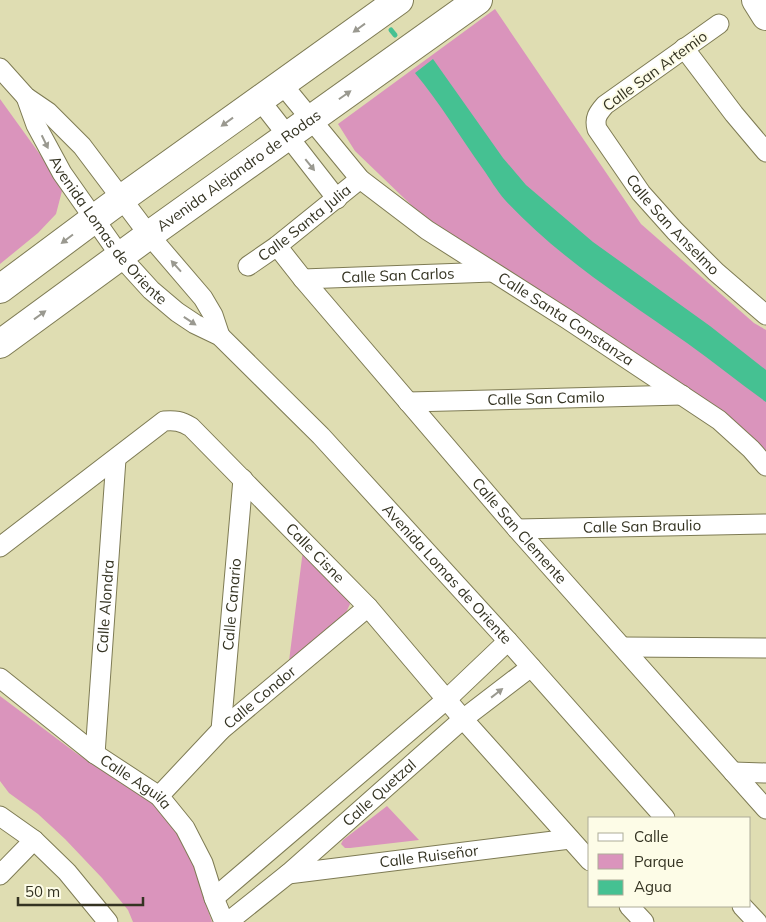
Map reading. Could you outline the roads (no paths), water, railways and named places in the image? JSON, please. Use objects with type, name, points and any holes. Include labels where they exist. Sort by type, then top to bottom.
[{"type":"street","points":[[0,289],[93,219],[399,0]]},
{"type":"street","name":"Avenida Alejandro de Rodas","points":[[0,344],[478,0]]},
{"type":"street","points":[[756,0],[766,16]]},
{"type":"street","name":"Calle San Artemio","points":[[594,121],[605,104],[719,24]]},
{"type":"street","points":[[684,48],[734,114],[766,152]]},
{"type":"street","name":"Avenida Lomas de Oriente","points":[[0,68],[26,97],[48,112],[82,146],[149,235],[203,298],[213,315],[220,336]]},
{"type":"street","name":"Calle Santa Constanza","points":[[282,84],[360,179],[427,230],[568,319],[719,420],[766,466]]},
{"type":"street","name":"Avenida Lomas de Oriente","points":[[26,97],[49,151],[120,257],[152,290],[177,312],[195,324],[220,336],[321,436],[508,641],[664,817]]},
{"type":"street","points":[[259,99],[336,199]]},
{"type":"street","name":"Calle San Anselmo","points":[[594,121],[596,129],[641,193],[716,272],[766,316]]},
{"type":"street","name":"Calle Santa Julia","points":[[248,266],[277,246],[360,179]]},
{"type":"street","name":"Calle San Clemente","points":[[277,246],[303,279],[517,528],[766,810]]},
{"type":"street","name":"Calle San Carlos","points":[[303,279],[492,272]]},
{"type":"street","name":"Calle San Camilo","points":[[408,402],[682,395]]},
{"type":"street","name":"Calle Cisne","points":[[0,546],[164,421],[182,422],[191,427],[368,607],[588,859]]},
{"type":"street","name":"Calle Alondra","points":[[95,754],[116,459]]},
{"type":"street","name":"Calle Canario","points":[[221,730],[243,479]]},
{"type":"street","name":"Calle San Braulio","points":[[517,528],[766,524]]},
{"type":"street","name":"Calle Condor","points":[[159,796],[221,730],[368,607]]},
{"type":"street","name":"Calle Quetzal","points":[[214,898],[447,699],[508,641]]},
{"type":"street","points":[[622,647],[766,648]]},
{"type":"street","name":"Calle Quetzal","points":[[226,922],[288,874],[464,719],[531,667]]},
{"type":"street","name":"Calle Aguila","points":[[0,678],[95,754],[159,796],[186,828],[203,863],[214,898],[226,922]]},
{"type":"street","points":[[733,772],[766,773]]},
{"type":"street","points":[[0,816],[34,840],[66,872],[108,922]]},
{"type":"street","name":"Calle Ruiseñor","points":[[288,874],[570,839]]},
{"type":"street","points":[[0,875],[34,840]]},
{"type":"street","points":[[743,907],[757,922]]},
{"type":"water","points":[[433,59],[503,158],[526,185],[593,242],[710,326],[766,370],[766,402],[697,350],[569,259],[505,200],[415,73]]},
{"type":"waterway","points":[[391,30],[395,35]]}]
